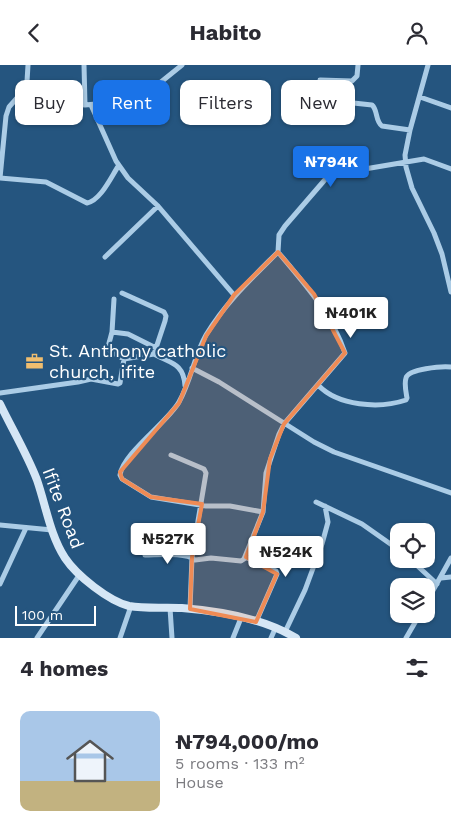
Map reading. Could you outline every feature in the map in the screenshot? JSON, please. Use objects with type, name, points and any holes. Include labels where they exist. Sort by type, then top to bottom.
[{"type":"street","points":[[27,80],[28,65]]},
{"type":"street","points":[[84,65],[88,105],[119,165],[128,178],[158,206],[234,295]]},
{"type":"street","points":[[83,104],[129,103],[163,81],[182,65]]},
{"type":"street","points":[[353,80],[357,76],[358,65]]},
{"type":"street","points":[[428,65],[405,155],[412,188],[442,254],[451,292]]},
{"type":"street","points":[[420,97],[451,108]]},
{"type":"street","points":[[15,101],[7,111],[0,178],[46,182],[87,203],[92,202],[99,195],[119,165]]},
{"type":"street","points":[[355,103],[372,105],[379,124],[382,126],[410,130]]},
{"type":"street","points":[[263,512],[230,506],[202,505],[151,497],[122,479],[120,475],[124,465],[142,443],[179,403],[206,335],[234,295],[278,251],[279,235],[285,226],[329,175],[424,159],[451,169]]},
{"type":"street","points":[[105,257],[158,206]]},
{"type":"street","points":[[145,555],[192,557],[195,560],[211,558],[241,561],[245,557],[263,512],[266,473],[279,434],[284,424],[345,353],[328,316],[278,251]]},
{"type":"street","points":[[122,293],[164,312],[166,316],[165,321],[155,351]]},
{"type":"street","points":[[114,299],[112,331],[108,347],[110,351],[124,359],[155,351]]},
{"type":"street","points":[[112,331],[128,334],[180,369],[185,376],[185,389]]},
{"type":"street","points":[[0,393],[78,382],[85,379],[118,384],[120,383],[124,359]]},
{"type":"street","points":[[192,367],[314,442],[334,452],[451,493]]},
{"type":"street","points":[[318,385],[344,400],[382,405],[406,400],[405,381],[409,373],[426,369],[451,367]]},
{"type":"street","name":"Ifite Road","points":[[0,404],[35,477],[52,530],[66,559],[80,574],[110,597],[130,606],[190,609],[224,614],[256,622],[296,638]]},
{"type":"street","points":[[171,455],[205,471],[202,505],[192,557],[190,609]]},
{"type":"street","points":[[316,502],[362,524],[390,544]]},
{"type":"street","points":[[285,632],[305,590],[322,544],[328,522],[325,506]]},
{"type":"street","points":[[0,525],[52,530]]},
{"type":"street","points":[[0,583],[26,528]]},
{"type":"street","points":[[245,557],[276,571],[277,574],[256,622]]},
{"type":"street","points":[[435,589],[451,558]]},
{"type":"street","points":[[420,568],[438,584]]},
{"type":"street","points":[[37,638],[80,574]]},
{"type":"street","points":[[441,578],[451,577]]},
{"type":"street","points":[[120,638],[130,606]]},
{"type":"street","points":[[170,608],[172,638]]},
{"type":"street","points":[[233,638],[241,618]]},
{"type":"street","points":[[406,638],[415,623]]},
{"type":"street","points":[[271,638],[275,629]]},
{"type":"highlighted area","points":[[278,252],[314,294],[345,353],[284,424],[270,459],[263,512],[246,557],[277,574],[256,622],[190,609],[192,557],[202,504],[151,497],[122,479],[120,472],[179,403],[206,336],[234,295]]},
{"type":"place","name":"St. Anthony catholic church, ifite","points":[[35,361]]}]
